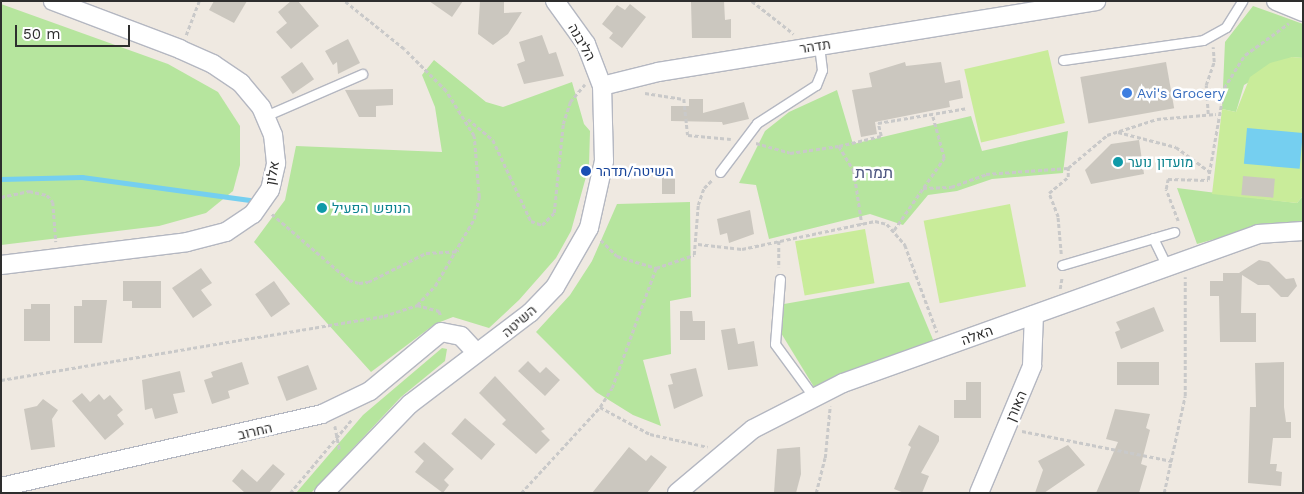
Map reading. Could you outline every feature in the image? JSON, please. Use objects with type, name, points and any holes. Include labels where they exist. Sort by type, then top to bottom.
[{"type":"street","name":"אלון","points":[[1,265],[187,242],[226,232],[254,214],[270,190],[276,163],[273,135],[265,116],[241,82],[213,64],[180,49],[53,1]]},
{"type":"street","name":"הליבנה","points":[[555,1],[586,44],[600,80]]},
{"type":"street","name":"תדהר","points":[[600,80],[815,46],[1026,7],[1096,1]]},
{"type":"street","points":[[1276,1],[1299,16]]},
{"type":"street","name":"השיטה","points":[[324,493],[345,468],[404,409],[530,313],[555,287],[589,228],[604,161],[600,80]]},
{"type":"street","name":"האלה","points":[[677,493],[725,449],[812,396],[1258,234],[1303,230]]},
{"type":"street","name":"האורן","points":[[979,493],[1034,358],[1034,315]]},
{"type":"street","points":[[447,331],[461,336],[476,353]]},
{"type":"street","name":"החרוב","points":[[1,487],[297,422],[334,410],[370,391],[430,338],[447,331]]},
{"type":"lane","points":[[1063,60],[1212,37],[1231,20],[1242,1]]},
{"type":"lane","points":[[720,172],[736,146],[763,117],[816,85],[822,70],[815,46]]},
{"type":"lane","points":[[265,116],[362,74]]},
{"type":"lane","points":[[1062,265],[1153,238],[1176,228]]},
{"type":"lane","points":[[1153,238],[1167,267]]},
{"type":"lane","points":[[780,278],[774,344],[812,396]]},
{"type":"path","points":[[180,49],[199,1]]},
{"type":"path","points":[[1,380],[384,316],[417,305],[459,251],[479,197],[474,136],[466,118],[446,91],[404,49],[344,1]]},
{"type":"path","points":[[752,1],[815,46]]},
{"type":"path","points":[[1176,228],[1166,189],[1168,179],[1172,176],[1205,182],[1210,172],[1216,114],[1224,88],[1245,55],[1299,16]]},
{"type":"path","points":[[1208,114],[1206,84],[1214,62],[1212,37]]},
{"type":"path","points":[[466,118],[493,140],[531,221],[542,225],[554,213],[563,124],[570,102],[600,80]]},
{"type":"path","points":[[839,146],[881,136],[878,123],[968,108]]},
{"type":"path","points":[[894,230],[944,158],[932,114]]},
{"type":"path","points":[[923,188],[951,187],[986,174],[1068,168],[1107,135],[1117,131],[1157,119],[1216,114]]},
{"type":"path","points":[[1117,131],[1176,147],[1210,172]]},
{"type":"path","points":[[1060,305],[1062,265],[1058,217],[1049,194],[1068,177],[1068,168]]},
{"type":"path","points":[[589,228],[617,256],[656,268],[694,256],[698,244],[698,205],[704,188],[720,172]]},
{"type":"path","points":[[1,197],[29,191],[47,195],[53,202],[57,258]]},
{"type":"path","points":[[260,204],[349,280],[359,283],[368,282],[426,253],[459,251]]},
{"type":"path","points":[[698,244],[742,249],[875,221],[894,230],[905,245],[943,347]]},
{"type":"path","points":[[779,241],[780,278]]},
{"type":"path","points":[[1164,493],[1172,461],[1187,355],[1185,260]]},
{"type":"path","points":[[521,493],[600,407],[620,373],[629,335],[646,301],[656,268]]},
{"type":"path","points":[[417,305],[439,311],[447,331]]},
{"type":"path","points":[[816,493],[831,416],[829,389]]},
{"type":"path","points":[[600,407],[650,434],[680,444],[725,449]]},
{"type":"path","points":[[334,410],[336,437],[345,468]]},
{"type":"path","points":[[290,493],[355,415]]},
{"type":"path","points":[[1007,428],[1172,461]]},
{"type":"green space","points":[[1,4],[168,64],[218,92],[240,126],[240,165],[233,191],[206,213],[159,226],[1,245]]},
{"type":"green space","points":[[1253,6],[1303,24],[1303,58],[1292,57],[1244,85],[1236,112],[1222,109],[1225,42]]},
{"type":"green space","points":[[1048,50],[1065,123],[981,142],[964,69]]},
{"type":"green space","points":[[1292,57],[1303,58],[1303,196],[1297,203],[1212,194],[1222,109],[1236,112],[1250,77],[1270,63]]},
{"type":"green space","points":[[434,60],[486,102],[503,107],[572,82],[584,124],[590,131],[589,166],[571,231],[556,258],[519,300],[489,328],[453,317],[435,324],[371,372],[254,242],[285,200],[296,146],[442,152],[435,107],[422,75]]},
{"type":"green space","points":[[837,90],[853,144],[971,116],[982,151],[1068,131],[1063,173],[992,179],[957,191],[928,195],[903,225],[870,214],[769,239],[756,185],[739,183],[765,131],[789,112]]},
{"type":"green space","points":[[1177,188],[1297,203],[1303,196],[1303,222],[1262,226],[1197,244]]},
{"type":"green space","points":[[690,202],[691,297],[670,301],[671,354],[643,360],[661,426],[633,415],[596,392],[536,332],[570,295],[592,261],[617,204]]},
{"type":"green space","points":[[1010,204],[1026,286],[940,303],[924,221]]},
{"type":"green space","points":[[865,229],[875,283],[805,295],[795,241]]},
{"type":"green space","points":[[909,282],[934,342],[814,387],[781,333],[784,304]]},
{"type":"green space","points":[[442,348],[447,349],[445,361],[401,397],[311,493],[296,493],[363,415]]},
{"type":"water","points":[[1247,128],[1303,133],[1300,169],[1244,164]]},
{"type":"building","points":[[214,1],[247,1],[234,23],[209,10]]},
{"type":"building","points":[[291,1],[298,1],[319,26],[291,49],[276,32],[287,23],[278,12]]},
{"type":"building","points":[[429,1],[463,1],[452,17]]},
{"type":"building","points":[[480,1],[504,1],[504,13],[522,12],[508,34],[493,45],[478,34]]},
{"type":"building","points":[[724,1],[725,20],[731,19],[731,38],[692,38],[691,2]]},
{"type":"building","points":[[630,4],[646,17],[622,48],[609,38],[613,33],[602,24],[617,5],[625,10]]},
{"type":"building","points":[[542,35],[549,54],[556,52],[564,76],[524,84],[517,64],[525,61],[519,42]]},
{"type":"building","points":[[348,39],[360,63],[338,74],[337,62],[333,65],[325,51]]},
{"type":"building","points":[[302,62],[314,79],[293,94],[281,77]]},
{"type":"building","points":[[905,62],[906,66],[941,62],[945,83],[960,80],[963,98],[949,101],[950,107],[875,122],[877,134],[861,137],[852,90],[872,87],[869,73]]},
{"type":"building","name":"Avi's Grocery","points":[[1166,62],[1174,108],[1088,123],[1080,77]]},
{"type":"building","points":[[393,89],[393,105],[376,106],[376,117],[359,117],[345,90]]},
{"type":"building","points":[[689,99],[703,99],[703,113],[744,102],[749,119],[723,125],[722,122],[671,121],[671,106],[689,106]]},
{"type":"building","name":"מועדון נוער","points":[[1139,140],[1144,174],[1091,184],[1085,170],[1111,144]]},
{"type":"building","points":[[662,168],[675,168],[675,194],[662,194]]},
{"type":"building","points":[[1243,176],[1275,179],[1273,198],[1241,195]]},
{"type":"building","points":[[750,210],[754,234],[729,243],[727,233],[720,235],[717,219]]},
{"type":"building","points":[[1259,260],[1269,262],[1286,279],[1294,278],[1297,286],[1288,297],[1281,297],[1269,285],[1258,285],[1242,275],[1241,313],[1256,313],[1256,342],[1220,342],[1219,296],[1210,296],[1210,281],[1223,281],[1223,273],[1239,273]]},
{"type":"building","points":[[201,268],[212,283],[201,290],[212,305],[193,318],[172,288]]},
{"type":"building","points":[[123,281],[161,281],[161,308],[132,308],[132,301],[123,301]]},
{"type":"building","points":[[274,281],[290,304],[271,317],[255,294]]},
{"type":"building","points":[[82,300],[107,300],[102,343],[74,343],[74,306],[82,306]]},
{"type":"building","points":[[31,304],[50,304],[50,341],[24,341],[24,309],[31,309]]},
{"type":"building","points":[[1154,307],[1164,331],[1121,349],[1115,332],[1120,330],[1116,322]]},
{"type":"building","points":[[680,311],[692,311],[693,321],[705,321],[705,340],[680,340]]},
{"type":"building","points":[[735,328],[738,344],[754,341],[758,366],[728,370],[721,330]]},
{"type":"building","points":[[528,361],[540,373],[546,367],[560,380],[545,396],[518,371]]},
{"type":"building","points":[[242,362],[249,384],[228,391],[230,398],[212,404],[204,380],[213,377],[211,372]]},
{"type":"building","points":[[1117,362],[1159,362],[1159,385],[1117,385]]},
{"type":"building","points":[[1284,362],[1284,407],[1286,422],[1291,422],[1291,438],[1273,438],[1270,464],[1277,464],[1276,471],[1282,472],[1281,486],[1248,483],[1250,407],[1256,407],[1255,363]]},
{"type":"building","points":[[308,365],[317,389],[287,401],[277,377]]},
{"type":"building","points":[[696,368],[703,396],[674,409],[668,385],[673,384],[670,374]]},
{"type":"building","points":[[180,371],[185,392],[173,394],[178,413],[155,419],[152,408],[145,410],[142,380]]},
{"type":"building","points":[[495,376],[545,429],[541,431],[550,440],[536,454],[502,424],[506,420],[479,393]]},
{"type":"building","points":[[966,382],[981,382],[981,418],[954,418],[954,400],[966,400]]},
{"type":"building","points":[[82,393],[90,402],[99,394],[104,400],[110,395],[123,410],[117,415],[124,424],[105,440],[72,401]]},
{"type":"building","points":[[43,399],[58,410],[52,419],[55,447],[31,450],[24,409],[37,406]]},
{"type":"building","points":[[1115,409],[1150,414],[1146,428],[1150,430],[1141,464],[1147,466],[1139,493],[1096,493],[1118,442],[1106,439]]},
{"type":"building","points":[[465,418],[495,444],[481,460],[451,434]]},
{"type":"building","points":[[919,425],[939,436],[939,441],[921,473],[929,476],[922,493],[904,493],[894,489],[911,447],[908,445]]},
{"type":"building","points":[[424,442],[454,469],[444,480],[449,485],[443,493],[415,472],[424,461],[414,452]]},
{"type":"building","points":[[1068,445],[1085,465],[1044,493],[1035,493],[1043,470],[1038,461]]},
{"type":"building","points":[[629,447],[646,461],[651,455],[667,467],[647,493],[592,493]]},
{"type":"building","points":[[800,447],[801,474],[796,493],[774,493],[777,449]]},
{"type":"building","points":[[273,464],[285,474],[269,493],[245,493],[232,481],[242,469],[257,482]]},
{"type":"waterway","points":[[1,179],[82,177],[249,200]]},
{"type":"place","name":"Avi's Grocery","points":[[1127,93]]},
{"type":"place","name":"מועדון נוער","points":[[1118,162]]},
{"type":"place","name":"השיטה/תדהר","points":[[586,171]]},
{"type":"place","name":"הנופש הפעיל","points":[[322,208]]},
{"type":"district","name":"תמרת","points":[[874,173]]}]
